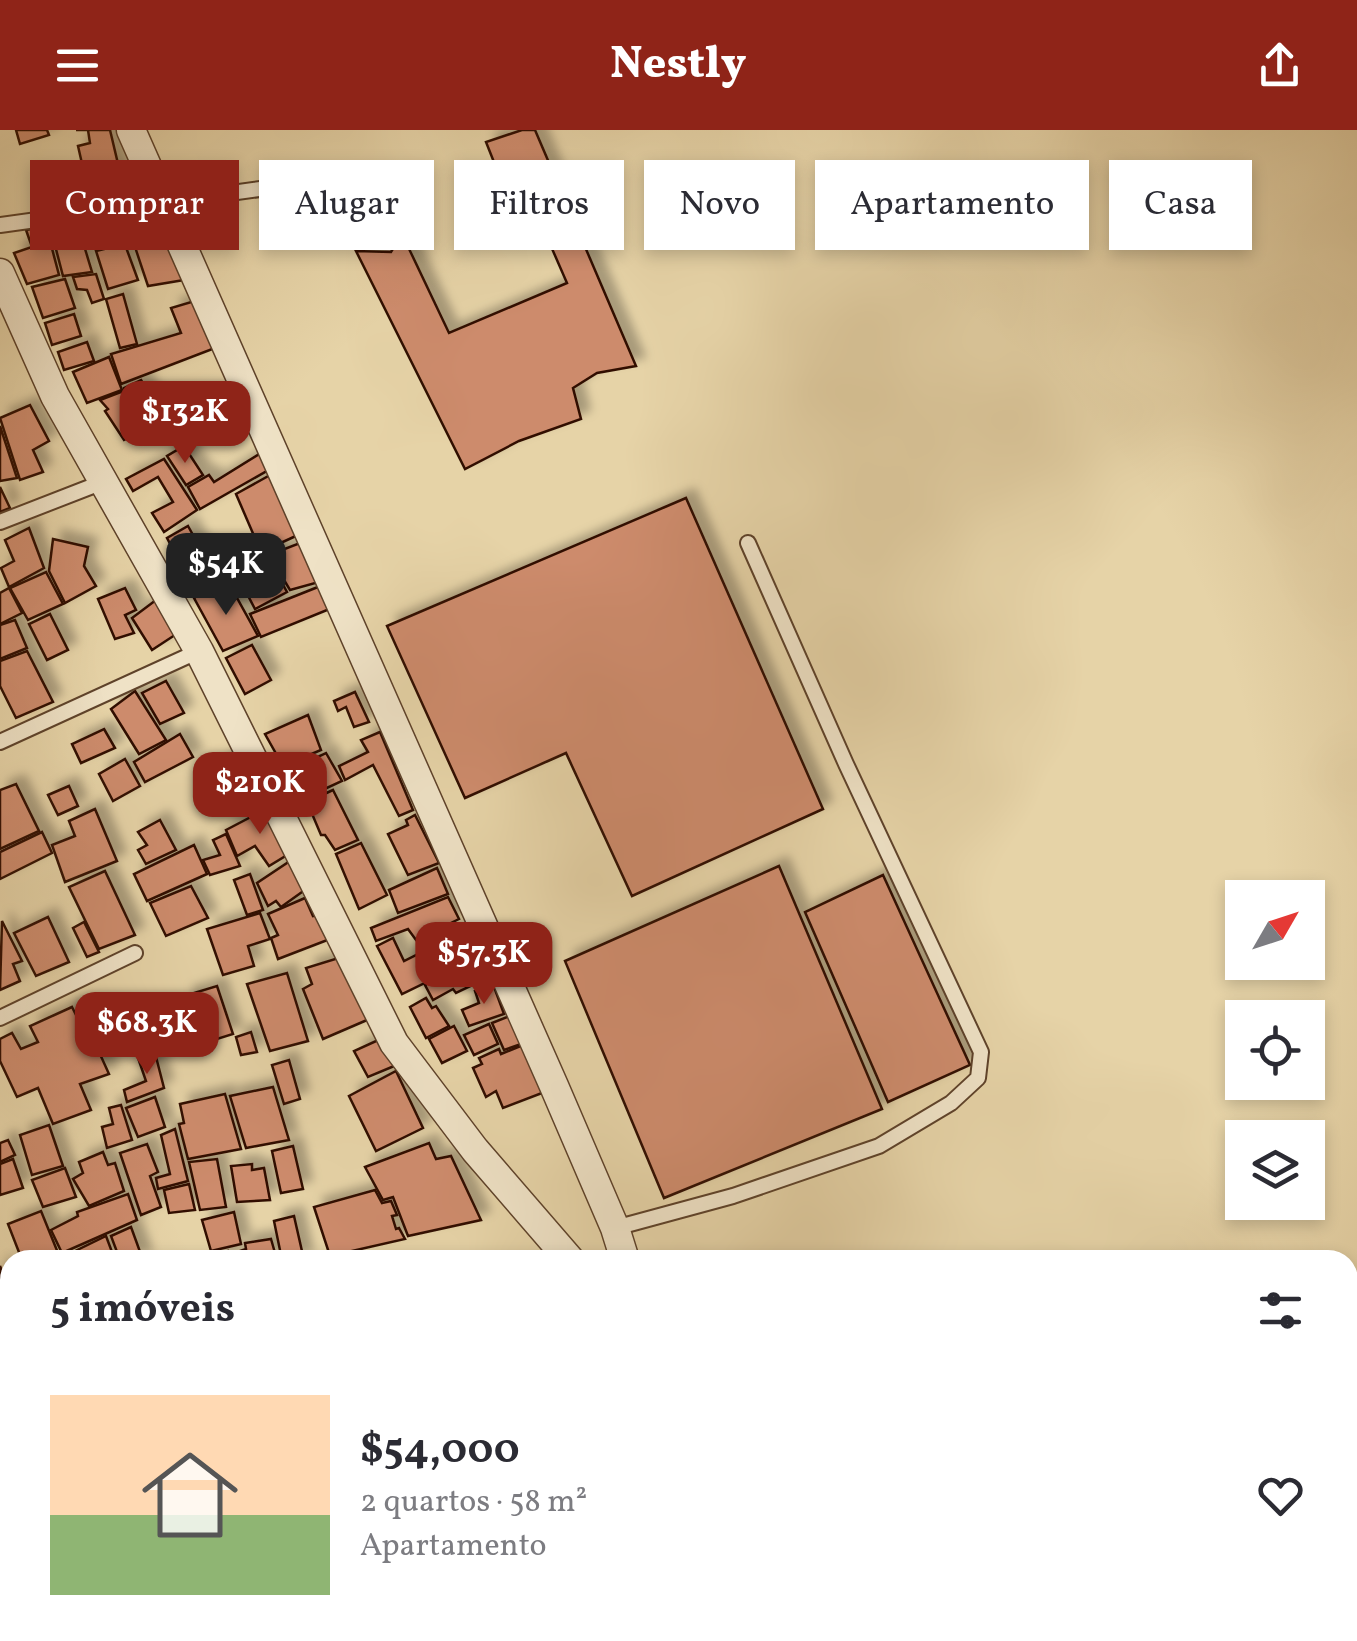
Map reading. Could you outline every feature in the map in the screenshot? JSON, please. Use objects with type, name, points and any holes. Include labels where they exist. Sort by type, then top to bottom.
[{"type":"street","points":[[131,130],[144,160]]},
{"type":"street","points":[[184,250],[616,1228],[622,1250]]},
{"type":"street","points":[[0,274],[55,396],[199,651],[394,1043],[475,1150],[561,1250]]},
{"type":"lane","points":[[0,225],[30,221]]},
{"type":"lane","points":[[0,522],[103,482]]},
{"type":"lane","points":[[616,1228],[734,1196],[879,1146],[951,1103],[978,1078],[981,1052],[748,544]]},
{"type":"lane","points":[[0,742],[199,651]]},
{"type":"lane","points":[[0,1018],[135,953]]},
{"type":"building","points":[[16,130],[47,130],[49,135],[20,144]]},
{"type":"building","points":[[88,130],[110,130],[117,160],[81,160],[78,146],[90,143]]},
{"type":"building","points":[[522,130],[535,130],[548,160],[493,160],[486,142]]},
{"type":"building","points":[[30,248],[52,250],[59,275],[27,284],[14,253]]},
{"type":"building","points":[[56,250],[85,250],[92,272],[63,276]]},
{"type":"building","points":[[127,250],[138,280],[108,289],[96,251]]},
{"type":"building","points":[[136,250],[173,250],[184,280],[148,286]]},
{"type":"building","points":[[410,250],[449,333],[567,283],[553,250],[586,250],[636,366],[597,373],[573,388],[581,419],[519,441],[465,469],[356,251]]},
{"type":"building","points":[[96,274],[104,299],[92,303],[87,290],[77,289],[73,277]]},
{"type":"building","points":[[65,279],[75,308],[43,318],[32,287]]},
{"type":"building","points":[[123,294],[137,344],[120,348],[106,299]]},
{"type":"building","points":[[198,300],[215,348],[121,384],[111,354],[181,333],[171,308]]},
{"type":"building","points":[[74,314],[81,336],[52,345],[45,323]]},
{"type":"building","points":[[87,342],[94,361],[64,370],[58,352]]},
{"type":"building","points":[[109,357],[122,390],[87,403],[73,372]]},
{"type":"building","points":[[141,380],[165,420],[124,440],[100,400]]},
{"type":"building","points":[[30,405],[49,441],[33,450],[43,472],[20,480],[0,418]]},
{"type":"building","points":[[0,426],[17,478],[0,481]]},
{"type":"building","points":[[184,446],[203,475],[186,485],[167,456]]},
{"type":"building","points":[[261,453],[272,468],[200,509],[188,487],[209,475],[214,482]]},
{"type":"building","points":[[164,459],[197,510],[164,532],[152,513],[173,502],[158,477],[133,491],[126,479]]},
{"type":"building","points":[[272,474],[298,535],[261,552],[236,494]]},
{"type":"building","points":[[0,487],[10,508],[0,512]]},
{"type":"building","points":[[686,498],[823,809],[632,896],[566,753],[465,798],[387,626]]},
{"type":"building","points":[[188,526],[208,562],[186,574],[167,538]]},
{"type":"building","points":[[29,528],[44,568],[9,587],[1,568],[14,561],[5,540]]},
{"type":"building","points":[[53,539],[88,547],[84,566],[96,586],[65,603],[49,571]]},
{"type":"building","points":[[300,543],[319,582],[290,590],[269,555]]},
{"type":"building","points":[[268,558],[287,592],[255,609],[244,588],[231,589],[225,575],[253,560],[257,565]]},
{"type":"building","points":[[46,572],[63,604],[28,620],[10,588]]},
{"type":"building","points":[[219,585],[230,602],[237,598],[258,636],[223,651],[194,598]]},
{"type":"building","points":[[323,585],[332,608],[261,637],[250,614]]},
{"type":"building","points":[[9,588],[22,613],[0,624],[0,593]]},
{"type":"building","points":[[125,588],[136,610],[125,615],[134,633],[115,639],[98,599]]},
{"type":"building","points":[[156,600],[178,633],[152,650],[132,618]]},
{"type":"building","points":[[50,614],[68,650],[47,660],[29,624]]},
{"type":"building","points":[[15,620],[27,648],[0,659],[0,625]]},
{"type":"building","points":[[252,645],[271,680],[245,694],[226,658]]},
{"type":"building","points":[[27,651],[53,702],[16,718],[0,686],[0,661]]},
{"type":"building","points":[[166,681],[184,713],[160,724],[142,693]]},
{"type":"building","points":[[135,691],[166,740],[139,754],[111,709]]},
{"type":"building","points":[[355,692],[369,722],[354,727],[346,707],[338,711],[334,701]]},
{"type":"building","points":[[308,715],[321,750],[283,766],[265,734]]},
{"type":"building","points":[[104,729],[115,748],[81,763],[72,744]]},
{"type":"building","points":[[380,732],[413,810],[399,816],[373,765],[345,780],[339,766],[368,752],[361,740]]},
{"type":"building","points":[[180,734],[193,757],[145,782],[134,762]]},
{"type":"building","points":[[326,753],[342,781],[303,799],[289,770]]},
{"type":"building","points":[[232,756],[263,796],[238,815],[207,776]]},
{"type":"building","points":[[125,759],[140,786],[113,801],[99,774]]},
{"type":"building","points":[[16,784],[39,831],[0,849],[0,790]]},
{"type":"building","points":[[69,786],[78,806],[58,815],[48,795]]},
{"type":"building","points":[[333,790],[358,840],[335,850],[321,835],[307,802]]},
{"type":"building","points":[[270,807],[292,852],[269,866],[255,846],[237,856],[226,830]]},
{"type":"building","points":[[95,809],[117,861],[65,882],[52,845],[75,836],[69,821]]},
{"type":"building","points":[[415,815],[439,863],[408,875],[388,834],[408,825],[406,820]]},
{"type":"building","points":[[160,820],[176,850],[146,864],[138,850],[147,845],[138,832]]},
{"type":"building","points":[[42,832],[52,853],[0,879],[0,852]]},
{"type":"building","points":[[226,834],[240,866],[210,875],[203,860],[220,855],[213,840]]},
{"type":"building","points":[[361,843],[387,895],[359,909],[336,854]]},
{"type":"building","points":[[194,845],[207,874],[147,901],[134,874]]},
{"type":"building","points":[[290,861],[309,887],[281,907],[276,901],[268,906],[257,883]]},
{"type":"building","points":[[779,866],[882,1109],[664,1198],[565,961]]},
{"type":"building","points":[[437,868],[448,894],[398,913],[389,890]]},
{"type":"building","points":[[105,871],[135,935],[99,949],[69,887]]},
{"type":"building","points":[[250,874],[263,910],[247,915],[234,880]]},
{"type":"building","points":[[883,875],[970,1065],[888,1102],[805,912]]},
{"type":"building","points":[[191,886],[208,918],[166,936],[150,903]]},
{"type":"building","points":[[448,897],[459,919],[416,940],[408,929],[376,941],[371,928]]},
{"type":"building","points":[[305,898],[313,916],[319,915],[330,939],[278,959],[271,938],[278,935],[268,914]]},
{"type":"building","points":[[260,913],[270,939],[248,946],[254,966],[223,975],[207,929]]},
{"type":"building","points":[[48,917],[69,962],[36,976],[14,933]]},
{"type":"building","points":[[2,921],[22,961],[13,964],[20,981],[0,990]]},
{"type":"building","points":[[84,922],[99,952],[87,957],[73,928]]},
{"type":"building","points":[[466,930],[480,956],[402,994],[377,946],[393,938],[404,961]]},
{"type":"building","points":[[345,956],[374,1017],[323,1039],[303,989],[312,984],[306,968]]},
{"type":"building","points":[[470,963],[479,982],[433,1000],[425,985]]},
{"type":"building","points":[[287,973],[308,1041],[270,1051],[247,984]]},
{"type":"building","points":[[493,984],[504,1014],[469,1026],[462,1010],[479,1003],[475,991]]},
{"type":"building","points":[[217,986],[233,1034],[201,1044],[184,996]]},
{"type":"building","points":[[426,998],[449,1026],[426,1038],[410,1007]]},
{"type":"building","points":[[72,1007],[80,1023],[85,1021],[109,1074],[80,1084],[91,1110],[53,1124],[38,1088],[17,1097],[0,1061],[0,1039],[12,1033],[21,1049],[38,1042],[30,1026]]},
{"type":"building","points":[[512,1015],[524,1043],[504,1050],[492,1023]]},
{"type":"building","points":[[489,1024],[498,1044],[474,1055],[464,1035]]},
{"type":"building","points":[[454,1026],[467,1051],[442,1063],[429,1039]]},
{"type":"building","points":[[251,1032],[257,1052],[241,1055],[236,1037]]},
{"type":"building","points":[[385,1037],[399,1064],[368,1077],[354,1051]]},
{"type":"building","points":[[523,1045],[542,1093],[503,1108],[496,1091],[486,1097],[473,1068],[482,1064],[479,1058]]},
{"type":"building","points":[[154,1049],[164,1088],[127,1102],[124,1090],[146,1081],[137,1055]]},
{"type":"building","points":[[289,1060],[300,1099],[284,1104],[272,1065]]},
{"type":"building","points":[[396,1071],[423,1128],[376,1151],[349,1096]]},
{"type":"building","points":[[273,1087],[289,1140],[246,1148],[230,1096]]},
{"type":"building","points":[[225,1094],[241,1149],[188,1159],[179,1124],[184,1123],[180,1104]]},
{"type":"building","points":[[155,1097],[165,1127],[138,1137],[126,1108]]},
{"type":"building","points":[[121,1105],[132,1140],[107,1148],[102,1127],[113,1124],[109,1108]]},
{"type":"building","points":[[49,1125],[63,1166],[32,1175],[20,1135]]},
{"type":"building","points":[[175,1129],[188,1181],[158,1189],[156,1178],[170,1174],[161,1135]]},
{"type":"building","points":[[8,1140],[15,1155],[0,1162],[0,1143]]},
{"type":"building","points":[[429,1143],[436,1159],[451,1156],[481,1220],[408,1236],[393,1197],[383,1200],[365,1167]]},
{"type":"building","points":[[147,1144],[158,1172],[150,1176],[161,1207],[141,1215],[120,1153]]},
{"type":"building","points":[[293,1146],[303,1189],[281,1193],[272,1151]]},
{"type":"building","points":[[103,1152],[108,1165],[115,1163],[124,1191],[89,1206],[73,1179],[83,1173],[79,1162]]},
{"type":"building","points":[[13,1159],[23,1188],[0,1195],[0,1164]]},
{"type":"building","points":[[217,1159],[226,1207],[200,1210],[189,1162]]},
{"type":"building","points":[[252,1164],[252,1170],[264,1168],[270,1200],[237,1202],[231,1166]]},
{"type":"building","points":[[65,1168],[76,1197],[43,1207],[32,1180]]},
{"type":"building","points":[[189,1184],[195,1210],[169,1213],[164,1190]]},
{"type":"building","points":[[375,1190],[382,1203],[391,1201],[397,1215],[392,1216],[396,1229],[405,1239],[356,1250],[328,1250],[314,1207]]},
{"type":"building","points":[[128,1194],[137,1220],[69,1250],[61,1250],[51,1230],[78,1216],[77,1212]]},
{"type":"building","points":[[41,1211],[57,1250],[18,1250],[8,1224]]},
{"type":"building","points":[[234,1212],[241,1244],[211,1250],[202,1220]]},
{"type":"building","points":[[294,1216],[302,1250],[280,1250],[274,1221]]},
{"type":"building","points":[[131,1227],[139,1250],[116,1250],[111,1236]]},
{"type":"building","points":[[106,1236],[111,1250],[77,1250]]},
{"type":"building","points":[[271,1239],[274,1250],[243,1250],[245,1243]]}]
